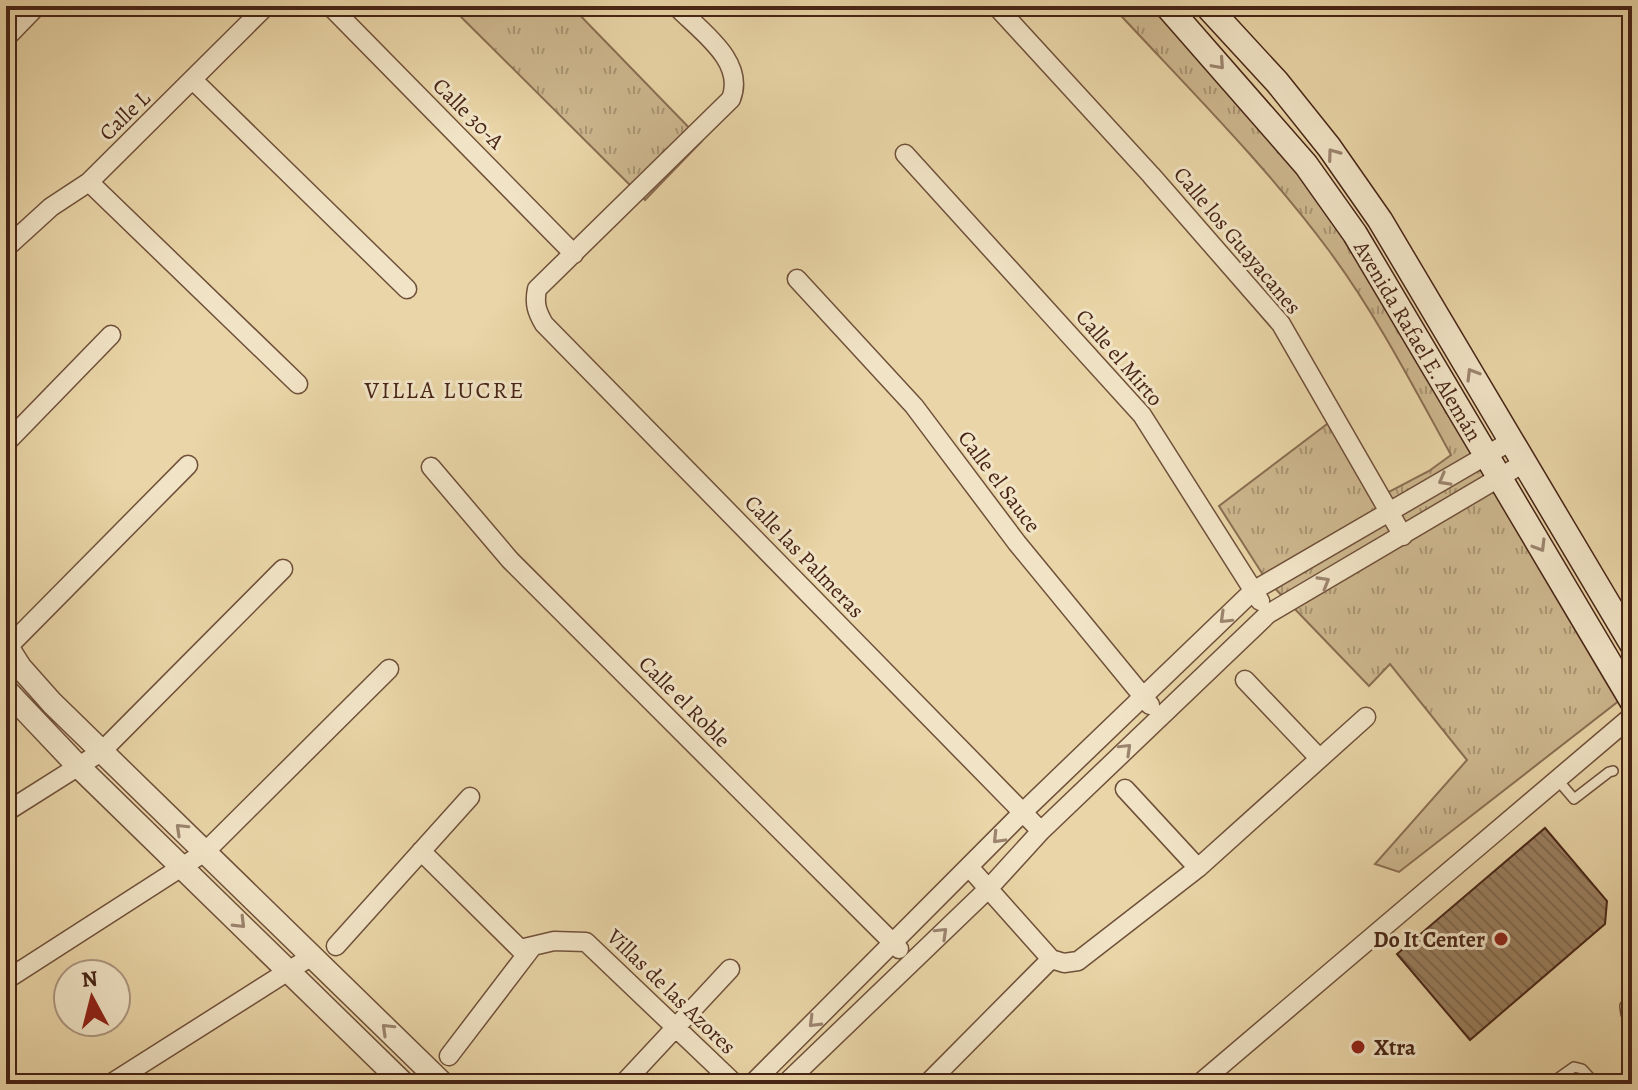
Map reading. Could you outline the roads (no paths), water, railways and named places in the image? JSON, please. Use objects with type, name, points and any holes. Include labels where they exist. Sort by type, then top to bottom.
[{"type":"main road","name":"Avenida Rafael E. Alemán","points":[[1167,6],[1306,165],[1355,234],[1632,701]]},
{"type":"main road","name":"Avenida Rafael E. Alemán","points":[[1207,6],[1277,82],[1380,220],[1630,636]]},
{"type":"street","points":[[6,38],[37,6]]},
{"type":"street","name":"Calle L","points":[[6,248],[51,207],[89,182],[266,6]]},
{"type":"street","name":"Calle 30-A","points":[[330,6],[574,254]]},
{"type":"street","points":[[574,254],[731,99],[735,87],[728,58],[676,6]]},
{"type":"street","name":"Calle los Guayacanes","points":[[996,6],[1275,316],[1403,536]]},
{"type":"street","points":[[193,80],[407,289]]},
{"type":"street","name":"Calle el Mirto","points":[[905,154],[1142,415],[1268,614]]},
{"type":"street","points":[[89,182],[298,384]]},
{"type":"street","name":"Calle las Palmeras","points":[[574,254],[537,289],[537,312],[544,324],[1041,831]]},
{"type":"street","name":"Calle el Sauce","points":[[797,279],[914,406],[1017,543],[1160,716]]},
{"type":"street","points":[[6,443],[111,335]]},
{"type":"street","points":[[752,1084],[1023,812],[1253,591],[1511,441]]},
{"type":"street","points":[[785,1084],[989,888],[1041,831],[1268,614],[1524,463]]},
{"type":"street","points":[[188,465],[7,647],[30,679],[101,752],[443,1084]]},
{"type":"street","name":"Calle el Roble","points":[[431,467],[510,560],[912,962]]},
{"type":"street","points":[[6,812],[101,752],[283,569]]},
{"type":"street","points":[[6,980],[205,852],[389,669]]},
{"type":"street","points":[[1245,680],[1319,758]]},
{"type":"street","points":[[6,690],[78,766],[185,867],[399,1083],[424,1065]]},
{"type":"street","points":[[1201,1084],[1632,716]]},
{"type":"street","points":[[969,867],[1051,959],[1064,963],[1078,961],[1198,868],[1366,717]]},
{"type":"street","points":[[1125,789],[1198,868]]},
{"type":"street","points":[[336,946],[470,797]]},
{"type":"street","points":[[421,851],[520,949],[533,946]]},
{"type":"street","name":"Villas de las Azores","points":[[533,946],[554,941],[586,942],[735,1084]]},
{"type":"street","points":[[449,1056],[533,946]]},
{"type":"street","points":[[110,1084],[312,956]]},
{"type":"street","points":[[927,1084],[1051,959]]},
{"type":"street","points":[[623,1084],[730,969]]},
{"type":"lane","points":[[1556,778],[1574,799],[1613,771]]},
{"type":"lane","points":[[1632,998],[1625,1006],[1632,1022]]},
{"type":"lane","points":[[1550,1084],[1574,1067],[1582,1069],[1596,1084]]},
{"type":"place","name":"Do It Center","points":[[1501,939]]},
{"type":"place","name":"Xtra","points":[[1358,1047]]},
{"type":"district","name":"VILLA LUCRE","points":[[445,390]]}]
